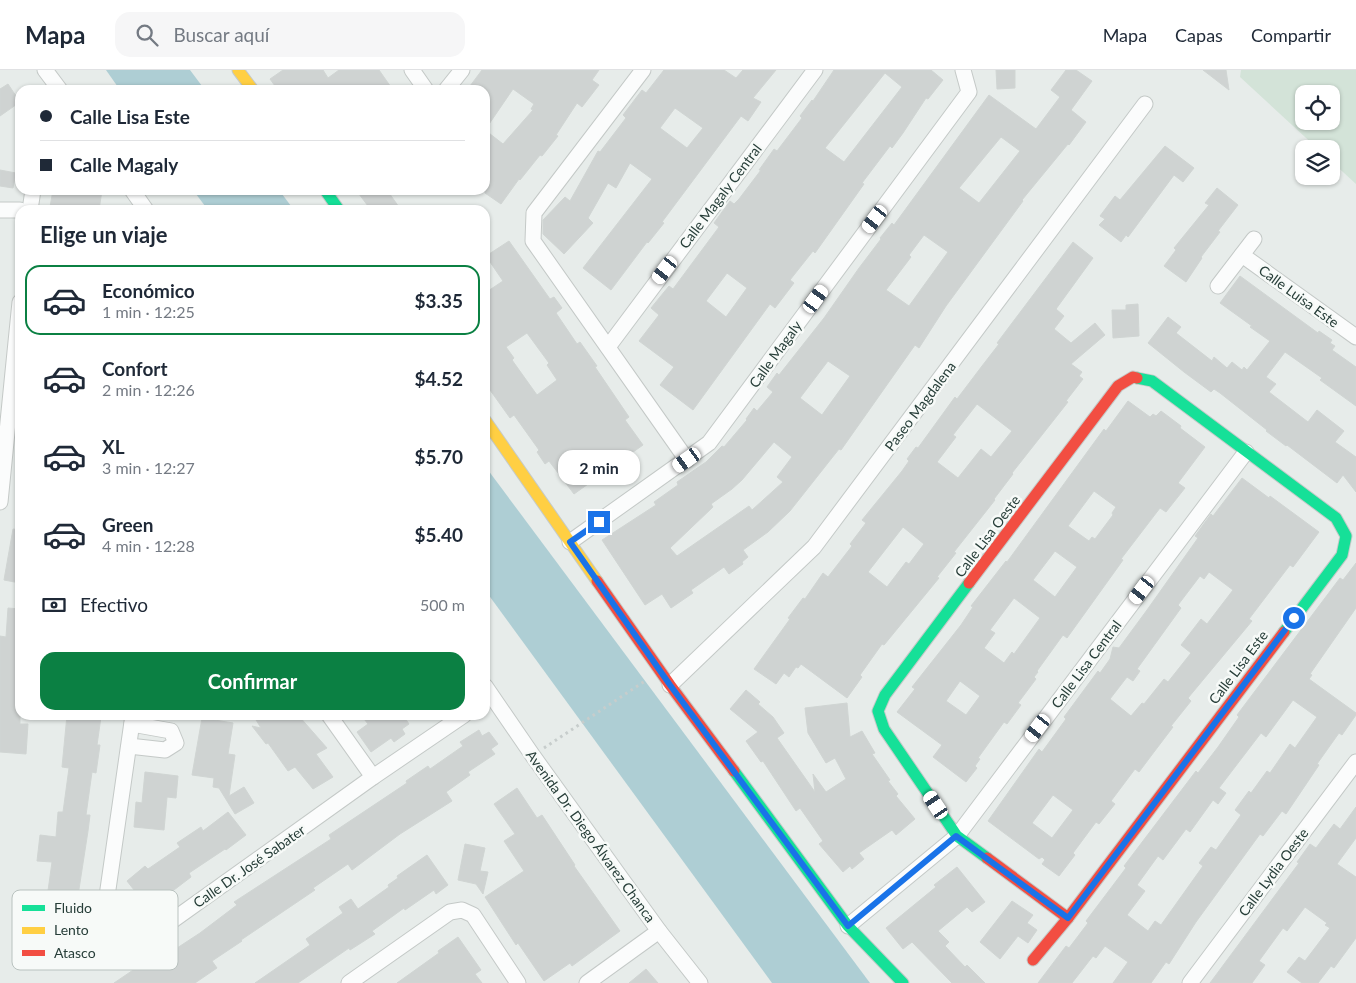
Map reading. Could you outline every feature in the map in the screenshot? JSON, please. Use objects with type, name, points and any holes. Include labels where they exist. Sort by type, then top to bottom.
[{"type":"street","points":[[45,70],[56,85]]},
{"type":"street","points":[[238,70],[249,85]]},
{"type":"street","points":[[412,70],[422,85]]},
{"type":"street","points":[[450,85],[462,70]]},
{"type":"street","points":[[643,70],[534,213],[533,241],[687,460]]},
{"type":"street","name":"Calle Magaly Central","points":[[608,347],[815,70]]},
{"type":"street","name":"Calle Magaly","points":[[570,542],[709,443],[969,92],[963,70]]},
{"type":"street","name":"Paseo Magdalena","points":[[670,685],[814,547],[1145,104]]},
{"type":"street","points":[[0,210],[15,210]]},
{"type":"street","points":[[1218,286],[1254,239]]},
{"type":"street","name":"Calle Luisa Este","points":[[1242,255],[1356,338]]},
{"type":"street","points":[[0,502],[6,371],[15,327]]},
{"type":"street","name":"Calle Lisa Oeste","points":[[956,836],[884,729],[878,711],[885,695],[1118,386],[1133,377],[1152,381],[1246,452]]},
{"type":"street","points":[[490,427],[670,685],[848,926],[903,983]]},
{"type":"street","name":"Calle Lisa Central","points":[[848,926],[956,836],[1246,452]]},
{"type":"street","name":"Calle Lisa Este","points":[[1033,960],[1068,918],[1342,554],[1346,536],[1336,518],[1246,452]]},
{"type":"street","name":"Avenida Dr. Diego Álvarez Chanca","points":[[490,698],[660,932],[700,983]]},
{"type":"street","name":"Calle Dr. José Sabater","points":[[108,890],[132,720]]},
{"type":"street","points":[[129,746],[165,750],[176,743],[171,731],[135,720]]},
{"type":"street","points":[[333,720],[373,777]]},
{"type":"street","name":"Calle Dr. José Sabater","points":[[178,917],[373,777],[457,720]]},
{"type":"street","name":"Calle Lydia Oeste","points":[[1190,983],[1356,762]]},
{"type":"street","points":[[956,836],[1068,918]]},
{"type":"street","points":[[348,983],[450,912],[462,910],[473,915],[518,983]]},
{"type":"street","points":[[587,983],[660,932]]},
{"type":"path","points":[[559,739],[649,678]]},
{"type":"green space","points":[[1241,70],[1356,70],[1356,184],[1340,169],[1340,140],[1308,140],[1297,130],[1340,130],[1340,85],[1295,85],[1295,128],[1240,77]]},
{"type":"water","points":[[106,70],[190,70],[201,85],[116,85]]},
{"type":"water","points":[[197,195],[283,195],[290,205],[204,205]]},
{"type":"water","points":[[490,473],[870,983],[772,983],[490,597]]},
{"type":"building","points":[[283,70],[323,70],[328,78],[339,70],[379,70],[390,85],[274,85],[270,79]]},
{"type":"building","points":[[482,70],[599,70],[592,80],[599,85],[582,107],[577,103],[556,135],[558,136],[542,156],[540,155],[519,179],[501,204],[488,195],[490,195],[490,134],[503,144],[533,110],[531,109],[534,104],[513,89],[490,123],[490,85],[471,85]]},
{"type":"building","points":[[664,70],[724,70],[736,78],[743,70],[776,70],[753,98],[761,102],[748,121],[741,116],[662,222],[664,223],[647,242],[611,290],[583,268],[652,179],[630,163],[616,188],[608,183],[588,218],[593,223],[564,254],[543,234],[543,220],[565,197],[570,201],[598,151],[600,152],[626,118],[623,115],[642,90],[646,93]],"holes":[[[675,108],[703,128],[687,148],[660,128]]]},
{"type":"building","points":[[834,70],[931,70],[943,80],[928,99],[926,98],[892,148],[890,146],[862,183],[864,184],[815,253],[813,251],[790,280],[794,283],[775,308],[770,304],[693,410],[660,385],[674,367],[639,341],[659,315],[651,308],[669,286],[673,289],[719,227],[714,223],[730,201],[734,204],[739,199],[774,149],[777,151],[802,118],[800,116],[813,101]],"holes":[[[885,73],[902,87],[844,162],[825,148]],[[727,273],[747,288],[726,317],[706,301]]]},
{"type":"building","points":[[996,70],[1015,70],[1015,88],[997,89]]},
{"type":"building","points":[[1066,70],[1076,70],[1092,81],[1071,110],[1086,122],[1022,200],[946,306],[919,348],[915,345],[841,450],[839,449],[790,511],[768,532],[743,550],[748,557],[742,562],[743,564],[729,574],[724,567],[691,590],[693,593],[671,608],[662,594],[645,605],[602,540],[656,505],[654,502],[678,485],[677,482],[706,462],[722,446],[724,447],[747,420],[754,408],[757,411],[773,392],[767,387],[777,373],[779,375],[824,318],[880,238],[892,223],[894,225],[989,95],[1036,129],[1060,97],[1051,90]],"holes":[[[1001,137],[1020,151],[979,203],[959,188]],[[924,235],[948,252],[909,306],[886,290],[911,257],[909,255]],[[828,361],[850,376],[822,415],[800,398]],[[774,442],[792,457],[777,477],[783,482],[752,510],[749,506],[677,556],[670,548],[713,507],[711,504],[742,480]]]},
{"type":"building","points":[[1203,70],[1226,70],[1229,90]]},
{"type":"building","points":[[8,84],[15,94],[15,106],[0,116],[0,89]]},
{"type":"building","points":[[1165,146],[1194,168],[1183,182],[1174,175],[1128,237],[1126,235],[1121,242],[1099,225],[1105,219],[1100,216],[1115,196],[1120,200]]},
{"type":"building","points":[[0,170],[15,173],[13,188],[0,186]]},
{"type":"building","points":[[1217,188],[1238,205],[1218,231],[1220,232],[1201,257],[1186,282],[1164,266],[1176,250],[1174,248],[1209,205],[1205,203]]},
{"type":"building","points":[[52,195],[101,195],[100,205],[50,205]]},
{"type":"building","points":[[360,195],[390,195],[398,205],[367,205]]},
{"type":"building","points":[[509,241],[550,299],[554,297],[562,308],[556,313],[577,344],[580,342],[597,366],[595,367],[629,417],[625,420],[643,445],[574,494],[549,461],[545,464],[537,452],[539,450],[514,415],[510,418],[490,390],[490,290],[503,281],[490,262],[490,253]],"holes":[[[527,333],[549,363],[547,365],[557,380],[537,395],[512,360],[514,358],[506,347]]]},
{"type":"building","points":[[1073,242],[1093,258],[1056,309],[1064,316],[1054,329],[1071,343],[1095,323],[1105,335],[1071,364],[1082,372],[1079,376],[1083,379],[1066,401],[1068,402],[1012,473],[995,500],[954,552],[956,553],[937,577],[939,578],[884,645],[882,644],[860,675],[862,677],[847,698],[801,664],[798,668],[796,667],[789,677],[784,673],[776,684],[754,669],[803,598],[805,599],[823,573],[828,577],[852,546],[850,544],[866,523],[862,520],[902,471],[909,461],[907,459],[916,447],[918,448],[955,397],[957,399],[999,344],[997,343]],"holes":[[[977,404],[1012,431],[991,457],[981,449],[958,478],[937,462],[956,437],[953,435]],[[903,527],[924,544],[909,564],[906,562],[887,587],[868,572]]]},
{"type":"building","points":[[1240,276],[1318,333],[1319,331],[1332,340],[1330,343],[1335,346],[1332,350],[1356,367],[1356,406],[1320,380],[1322,378],[1285,352],[1266,377],[1276,384],[1269,392],[1308,422],[1317,410],[1344,431],[1335,442],[1356,457],[1356,492],[1343,475],[1337,483],[1266,431],[1220,393],[1214,389],[1211,392],[1148,343],[1168,317],[1181,327],[1176,333],[1212,361],[1214,357],[1227,368],[1232,362],[1242,370],[1244,367],[1247,370],[1270,341],[1220,303]]},
{"type":"building","points":[[1138,304],[1139,336],[1113,338],[1112,310],[1126,310],[1126,305]]},
{"type":"building","points":[[1128,401],[1150,417],[1153,414],[1156,416],[1161,411],[1205,447],[1178,483],[1185,488],[1166,512],[1160,508],[1121,559],[1123,560],[1067,638],[1063,635],[1037,671],[1034,677],[1036,679],[1018,703],[1021,705],[1007,724],[1004,722],[978,758],[980,759],[975,766],[977,768],[966,782],[933,757],[942,745],[897,712],[915,689],[912,687],[961,625],[973,607],[971,606],[1007,562],[1104,429],[1106,431]],"holes":[[[1094,491],[1116,507],[1112,513],[1113,515],[1095,539],[1092,537],[1089,541],[1068,526]],[[1055,551],[1077,567],[1055,597],[1033,580]],[[1014,598],[1040,618],[1014,654],[1012,652],[1004,663],[984,648],[995,633],[990,630]],[[960,681],[980,696],[966,715],[946,701]]]},
{"type":"building","points":[[1242,478],[1319,532],[1293,567],[1290,565],[1249,619],[1252,621],[1188,698],[1191,701],[1171,726],[1173,727],[1139,772],[1135,769],[1111,801],[1115,804],[1099,824],[1096,822],[1059,876],[1042,864],[1045,860],[1042,857],[1039,859],[988,821],[1039,749],[1042,752],[1066,719],[1064,717],[1098,671],[1100,673],[1110,659],[1113,647],[1119,648],[1147,610],[1198,538],[1195,536],[1211,514],[1213,516]],"holes":[[[1209,572],[1233,590],[1207,624],[1201,619],[1181,645],[1191,653],[1168,682],[1164,679],[1144,704],[1142,703],[1131,716],[1110,699],[1127,677],[1133,681],[1140,671],[1137,669],[1181,608],[1178,605],[1200,576],[1204,579]],[[1053,795],[1073,810],[1052,838],[1032,823]]]},
{"type":"building","points":[[13,529],[15,529],[15,582],[4,580]]},
{"type":"building","points":[[1356,563],[1356,608],[1310,674],[1312,675],[1309,679],[1356,713],[1356,715],[1342,735],[1339,733],[1317,764],[1319,765],[1286,814],[1282,811],[1263,836],[1260,834],[1196,922],[1169,964],[1166,962],[1151,983],[1113,983],[1128,962],[1105,946],[1096,958],[1093,956],[1072,983],[1038,983],[1066,946],[1069,948],[1088,923],[1086,921],[1126,868],[1124,866],[1196,771],[1198,773],[1218,747],[1239,717],[1237,715],[1340,578],[1343,580]],"holes":[[[1293,700],[1317,717],[1295,748],[1290,744],[1270,773],[1267,771],[1251,793],[1249,791],[1235,810],[1241,815],[1216,850],[1211,847],[1199,863],[1203,866],[1161,925],[1155,921],[1148,931],[1127,915],[1145,891],[1137,885],[1158,856],[1163,860],[1186,829],[1190,832],[1213,800],[1218,804],[1226,793],[1219,788],[1261,733],[1266,737]]]},
{"type":"building","points":[[8,608],[15,609],[15,720],[20,720],[20,724],[28,724],[26,754],[0,752],[0,636],[6,637]]},
{"type":"building","points":[[746,690],[760,702],[758,704],[773,717],[784,733],[777,738],[815,792],[813,774],[826,792],[846,779],[835,758],[826,763],[808,733],[805,708],[847,703],[850,737],[862,731],[875,753],[872,754],[898,794],[896,796],[915,819],[896,835],[892,830],[859,853],[864,859],[852,869],[850,866],[843,872],[819,844],[823,841],[800,808],[796,811],[763,761],[761,762],[746,741],[758,732],[730,709]]},
{"type":"building","points":[[67,720],[101,720],[97,745],[100,745],[96,773],[92,772],[86,815],[90,815],[79,890],[48,890],[52,862],[37,861],[40,835],[56,837],[58,812],[63,812],[69,768],[62,767]]},
{"type":"building","points":[[202,720],[233,723],[228,754],[235,755],[229,796],[244,787],[254,803],[235,814],[219,788],[213,787],[214,778],[192,775]]},
{"type":"building","points":[[256,720],[302,720],[327,748],[316,754],[333,777],[313,789],[295,767],[288,771],[268,743],[266,744],[252,726],[261,728]]},
{"type":"building","points":[[365,720],[406,720],[409,724],[402,729],[405,734],[394,742],[391,738],[371,752],[357,732],[368,724]]},
{"type":"building","points":[[479,730],[482,736],[489,732],[498,744],[491,749],[495,754],[468,772],[470,775],[446,792],[452,801],[400,834],[352,870],[348,864],[313,888],[315,890],[212,961],[217,968],[195,983],[114,983],[133,970],[178,970],[178,947],[237,905],[234,902],[331,839],[329,835],[407,783],[406,781],[428,766],[430,769],[463,746],[460,742]]},
{"type":"building","points":[[145,772],[178,776],[176,798],[167,797],[164,830],[134,827],[136,802],[142,803]]},
{"type":"building","points":[[517,788],[537,818],[542,815],[574,866],[620,931],[572,966],[570,963],[544,981],[518,943],[516,945],[485,897],[524,871],[504,841],[515,834],[494,804]]},
{"type":"building","points":[[1356,807],[1356,838],[1337,864],[1356,877],[1356,938],[1334,968],[1331,966],[1318,983],[1302,983],[1287,972],[1299,957],[1305,961],[1330,928],[1325,925],[1327,923],[1305,907],[1287,931],[1283,928],[1259,961],[1265,965],[1252,983],[1210,983],[1299,863],[1297,862],[1310,844],[1316,848],[1334,824],[1340,829]]},
{"type":"building","points":[[228,812],[246,835],[189,873],[191,877],[174,890],[134,890],[127,881],[145,866],[148,869],[180,847],[177,843],[201,827],[203,831]]},
{"type":"building","points":[[465,844],[485,848],[480,871],[488,872],[483,894],[476,884],[458,880]]},
{"type":"building","points":[[427,855],[448,885],[436,894],[434,890],[405,910],[404,908],[372,931],[375,934],[350,950],[349,948],[298,983],[255,983],[310,945],[306,939],[343,913],[339,907],[351,899],[358,909],[389,887],[388,885],[398,878],[397,876]]},
{"type":"building","points":[[957,867],[985,902],[972,912],[967,907],[938,931],[949,942],[945,946],[965,967],[967,965],[985,983],[952,983],[912,942],[903,949],[886,928]]},
{"type":"building","points":[[1012,901],[1033,915],[1027,923],[1037,930],[1028,943],[1018,936],[1000,959],[980,942]]},
{"type":"building","points":[[458,937],[481,970],[475,974],[482,983],[397,983],[439,953],[438,951]]},
{"type":"building","points":[[646,969],[658,983],[629,983]]},
{"type":"traffic: fast","points":[[328,195],[336,205]]},
{"type":"traffic: fast","points":[[1137,378],[1152,381],[1336,518],[1346,536],[1342,555],[1284,632]]},
{"type":"traffic: fast","points":[[969,583],[885,695],[878,711],[884,729],[957,836],[987,858]]},
{"type":"traffic: fast","points":[[734,771],[848,926],[903,983]]},
{"type":"traffic: slow","points":[[238,70],[249,85]]},
{"type":"traffic: slow","points":[[490,427],[597,581]]},
{"type":"traffic: jam","points":[[969,583],[1118,386],[1133,377],[1137,378]]},
{"type":"traffic: jam","points":[[597,581],[670,685],[734,771]]},
{"type":"traffic: jam","points":[[1033,960],[1068,918],[1284,632]]},
{"type":"traffic: jam","points":[[987,858],[1068,918]]},
{"type":"route","points":[[599,522],[570,542],[670,685],[848,926],[956,836],[1068,918],[1294,618]]}]
